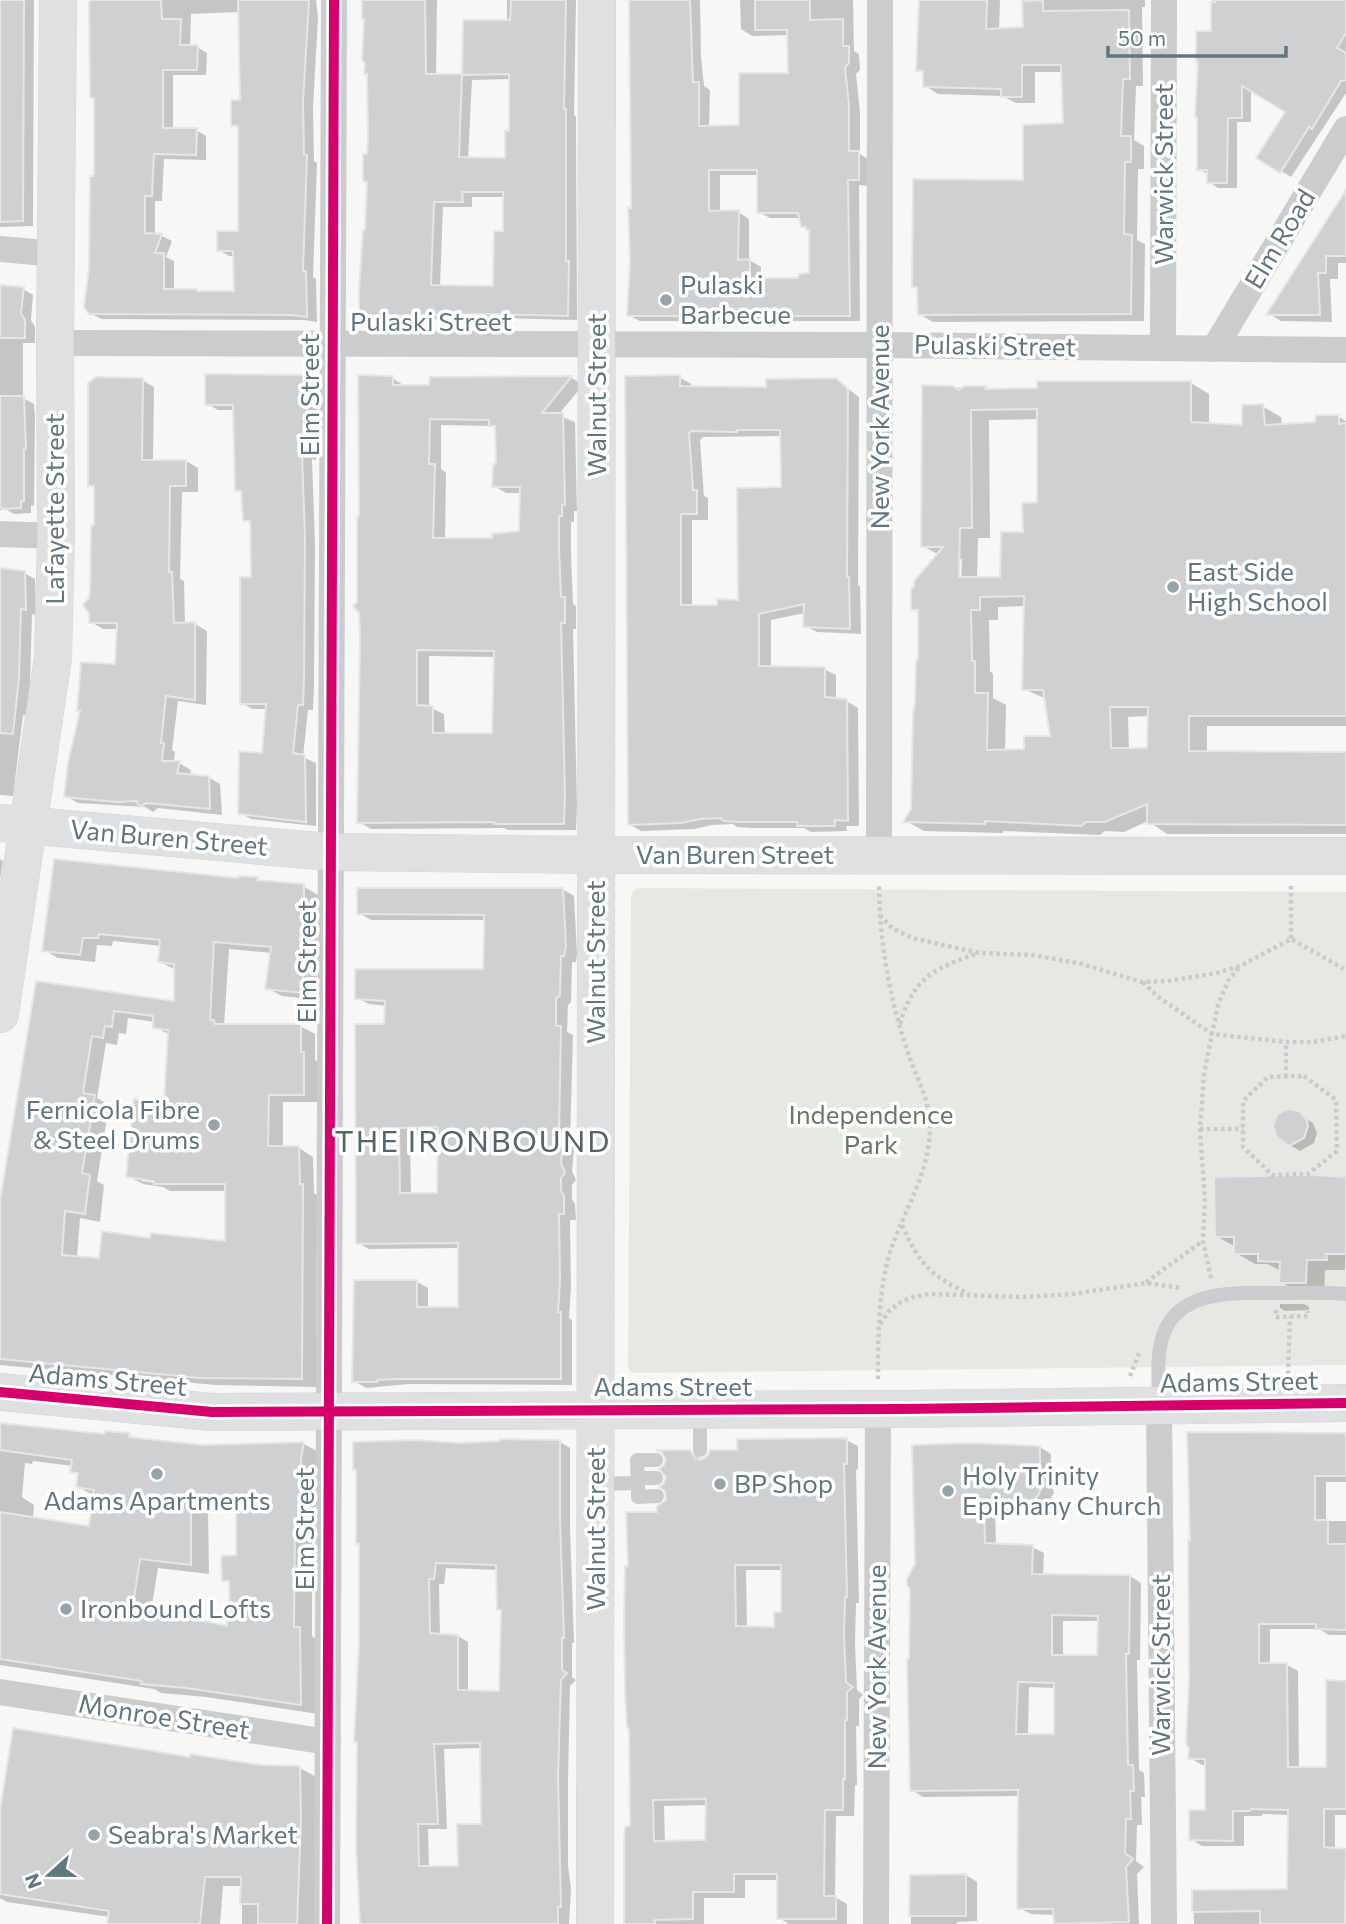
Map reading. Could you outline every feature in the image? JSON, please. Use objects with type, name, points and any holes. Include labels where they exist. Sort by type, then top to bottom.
[{"type":"street","name":"Lafayette Street","points":[[0,1014],[14,824],[53,658],[57,536],[55,343],[58,0]]},
{"type":"street","name":"Elm Street","points":[[327,1924],[334,0]]},
{"type":"street","name":"Walnut Street","points":[[595,1924],[597,0]]},
{"type":"street","name":"New York Avenue","points":[[879,868],[880,0]]},
{"type":"street","name":"Warwick Street","points":[[1163,347],[1164,0]]},
{"type":"street","name":"Elm Road","points":[[1214,349],[1346,129]]},
{"type":"street","points":[[0,249],[57,254]]},
{"type":"street","name":"Pulaski Street","points":[[55,343],[880,345],[1346,350]]},
{"type":"street","points":[[0,534],[57,536]]},
{"type":"street","name":"Van Buren Street","points":[[14,824],[330,852],[596,855],[879,868],[1346,856]]},
{"type":"street","name":"Adams Street","points":[[0,1392],[212,1412],[700,1409],[878,1394],[1159,1406],[1346,1403]]},
{"type":"street","name":"New York Avenue","points":[[876,1924],[878,1394]]},
{"type":"street","name":"Warwick Street","points":[[1159,1406],[1164,1924]]},
{"type":"street","name":"Monroe Street","points":[[0,1692],[328,1742]]},
{"type":"lane","points":[[1159,1406],[1159,1364],[1164,1333],[1173,1319],[1187,1306],[1211,1296],[1233,1293],[1346,1294]]},
{"type":"lane","points":[[700,1409],[700,1450]]},
{"type":"lane","points":[[656,1460],[637,1460],[638,1497],[657,1496]]},
{"type":"lane","points":[[596,1484],[656,1478]]},
{"type":"path","points":[[878,1394],[885,1274],[891,1252],[923,1174],[930,1127],[924,1095],[907,1051],[890,984],[879,914],[879,868]]},
{"type":"path","points":[[1291,886],[1291,939]]},
{"type":"path","points":[[879,914],[892,928],[912,939],[980,953],[1033,956],[1070,962],[1142,982],[1193,978],[1240,966],[1291,939]]},
{"type":"path","points":[[1291,939],[1344,969],[1346,976]]},
{"type":"path","points":[[900,1024],[907,1001],[922,981],[944,965],[980,953]]},
{"type":"path","points":[[1211,1278],[1203,1241],[1205,1202],[1200,1129],[1204,1074],[1219,1005],[1228,981],[1240,966]]},
{"type":"path","points":[[1142,982],[1157,996],[1212,1034],[1286,1042],[1313,1042],[1346,1036]]},
{"type":"path","points":[[1286,1042],[1286,1077]]},
{"type":"path","points":[[1304,1076],[1336,1100],[1337,1151],[1307,1174],[1272,1175],[1243,1147],[1243,1129],[1243,1101],[1268,1077],[1304,1076]]},
{"type":"path","points":[[1200,1129],[1243,1129]]},
{"type":"path","points":[[1336,1130],[1346,1130]]},
{"type":"path","points":[[902,1224],[914,1251],[928,1270],[972,1295]]},
{"type":"path","points":[[1146,1283],[1203,1241]]},
{"type":"path","points":[[880,1325],[889,1311],[913,1297],[929,1294],[1023,1297],[1073,1294],[1146,1283],[1186,1288]]},
{"type":"path","points":[[1288,1375],[1290,1317]]},
{"type":"green space","name":"Independence Park","points":[[635,889],[1346,892],[1346,1365],[632,1373],[628,1368],[631,895]]},
{"type":"building","points":[[0,0],[24,0],[23,221],[0,222]]},
{"type":"building","points":[[91,0],[161,0],[162,19],[181,19],[180,45],[198,45],[197,70],[163,70],[163,128],[197,128],[196,155],[154,154],[152,196],[145,196],[145,233],[162,234],[155,253],[164,253],[164,289],[234,291],[233,251],[217,251],[217,231],[238,231],[238,126],[231,126],[231,100],[240,100],[238,0],[309,0],[303,102],[304,155],[307,155],[303,271],[306,271],[307,317],[89,314],[84,307],[89,267],[90,176],[94,176],[94,98],[90,98]]},
{"type":"building","points":[[362,0],[425,0],[426,74],[462,74],[463,20],[510,20],[511,0],[566,0],[564,109],[568,316],[359,316],[367,182],[363,181],[363,154],[367,154],[368,138],[367,74],[364,74],[365,63],[362,60]],"holes":[[[509,74],[509,131],[505,131],[505,158],[459,157],[462,75]],[[462,192],[503,192],[503,231],[494,231],[493,286],[431,285],[434,202],[463,202]]]},
{"type":"building","points":[[629,0],[690,0],[693,82],[699,82],[699,126],[739,125],[739,73],[788,73],[787,30],[755,30],[755,0],[810,0],[810,20],[843,19],[843,46],[849,46],[849,63],[845,67],[849,105],[849,151],[859,151],[859,180],[848,180],[850,316],[627,316],[630,260],[628,208],[631,208]],"holes":[[[709,170],[757,170],[757,213],[798,213],[801,227],[809,230],[809,273],[799,274],[798,278],[750,278],[750,259],[738,260],[739,210],[709,211]]]},
{"type":"building","points":[[919,0],[987,0],[986,29],[1023,27],[1022,1],[1043,0],[1043,11],[1129,10],[1130,79],[1123,79],[1121,136],[1131,136],[1131,162],[1125,162],[1124,234],[1132,235],[1131,314],[918,315],[917,287],[912,287],[913,179],[1023,180],[1023,125],[1063,123],[1061,65],[1022,65],[1022,97],[1001,97],[1001,89],[923,87],[923,71],[916,71]]},
{"type":"building","points":[[1346,0],[1346,33],[1337,48],[1346,53],[1346,80],[1341,81],[1312,129],[1309,127],[1280,173],[1256,158],[1285,112],[1242,86],[1242,118],[1228,118],[1227,183],[1207,183],[1207,170],[1197,170],[1196,31],[1211,31],[1211,2]]},
{"type":"building","points":[[1346,190],[1346,256],[1326,256],[1326,273],[1318,273],[1320,315],[1266,315]]},
{"type":"building","points":[[0,285],[24,287],[21,313],[25,320],[25,338],[0,338]]},
{"type":"building","points":[[205,374],[308,375],[306,455],[302,454],[305,537],[304,680],[303,705],[298,705],[293,753],[305,755],[306,822],[238,814],[239,751],[262,753],[266,704],[240,704],[240,577],[251,577],[250,521],[243,521],[241,491],[235,491],[233,405],[205,405]]},
{"type":"building","points":[[358,375],[393,376],[393,385],[429,385],[430,377],[572,376],[542,413],[563,413],[565,505],[562,505],[562,516],[559,516],[559,547],[561,597],[565,597],[565,623],[561,623],[564,824],[357,823],[360,637],[359,613],[353,606],[357,602]],"holes":[[[430,419],[489,420],[489,426],[495,426],[496,464],[493,464],[492,487],[520,487],[519,531],[492,534],[492,538],[433,538],[435,464],[429,464]],[[417,650],[494,651],[492,733],[433,733],[433,706],[417,705]]]},
{"type":"building","points":[[680,375],[680,386],[766,387],[766,379],[836,378],[848,389],[847,577],[850,629],[803,627],[804,604],[759,614],[759,666],[825,667],[825,697],[847,699],[848,821],[835,820],[835,826],[797,826],[797,822],[741,822],[724,821],[720,818],[628,825],[625,376]],"holes":[[[780,430],[781,487],[737,488],[738,600],[717,599],[717,605],[681,605],[681,514],[697,514],[697,490],[693,490],[689,433]]]},
{"type":"building","points":[[96,377],[143,378],[142,460],[186,460],[186,486],[170,486],[169,572],[172,572],[174,623],[195,622],[195,700],[166,696],[161,743],[164,743],[162,761],[180,761],[177,773],[209,776],[210,809],[146,803],[140,807],[136,801],[64,797],[68,762],[80,711],[77,711],[81,662],[115,664],[117,623],[89,623],[89,613],[83,605],[89,598],[91,525],[94,525],[94,486],[88,486],[88,383]]},
{"type":"building","name":"East Side High School","points":[[1037,381],[1191,381],[1191,422],[1242,425],[1242,405],[1263,404],[1265,425],[1315,422],[1316,415],[1339,415],[1339,424],[1346,423],[1346,716],[1189,716],[1189,751],[1346,752],[1346,825],[1147,824],[1147,804],[1105,822],[1086,822],[1081,826],[985,821],[985,824],[903,822],[911,809],[913,713],[918,660],[918,610],[911,610],[911,589],[914,587],[914,581],[943,547],[921,547],[922,385],[953,386],[959,390],[965,386],[986,386],[985,389],[1037,388]],"holes":[[[1037,409],[1037,502],[1022,503],[1023,532],[1001,532],[1000,577],[959,577],[960,528],[972,528],[971,410]],[[1024,596],[1022,690],[1043,690],[1050,736],[1024,736],[1024,749],[987,750],[988,693],[975,693],[975,661],[972,661],[971,610],[980,610],[980,597]],[[1110,707],[1148,707],[1147,748],[1111,748]]]},
{"type":"building","points":[[0,396],[24,396],[26,449],[24,501],[21,501],[21,508],[2,509],[0,505]]},
{"type":"building","points":[[0,568],[25,571],[26,610],[21,609],[19,677],[13,734],[0,733]]},
{"type":"building","points":[[54,859],[238,878],[258,877],[257,880],[304,884],[303,993],[265,989],[271,947],[214,942],[210,1020],[214,1020],[215,1024],[301,1024],[304,1095],[269,1095],[268,1146],[299,1146],[300,1184],[303,1184],[302,1379],[200,1378],[0,1359],[0,1201],[36,981],[174,1001],[174,964],[158,962],[160,940],[99,934],[98,938],[83,938],[80,955],[42,951]],"holes":[[[114,1011],[153,1016],[153,1028],[168,1030],[164,1103],[134,1099],[126,1177],[154,1181],[154,1184],[225,1184],[225,1241],[151,1233],[150,1238],[102,1231],[99,1258],[62,1255],[65,1211],[85,1214],[90,1175],[82,1173],[95,1095],[83,1093],[92,1036],[103,1038],[105,1026],[112,1027]]]},
{"type":"building","points":[[357,888],[563,888],[566,946],[564,956],[561,956],[560,995],[556,999],[556,1026],[561,1026],[559,1135],[563,1141],[561,1163],[565,1173],[561,1178],[564,1214],[559,1214],[558,1312],[561,1312],[561,1379],[396,1379],[352,1382],[354,1280],[417,1280],[417,1307],[458,1307],[458,1243],[356,1244],[355,1024],[384,1024],[385,1001],[355,999],[355,969],[483,969],[484,937],[484,915],[357,914]],"holes":[[[438,1127],[437,1193],[400,1193],[399,1128]]]},
{"type":"building","points":[[1287,1109],[1299,1111],[1307,1120],[1308,1126],[1304,1138],[1289,1146],[1276,1136],[1273,1125],[1277,1115]]},
{"type":"building","points":[[1214,1177],[1346,1177],[1346,1254],[1326,1254],[1327,1260],[1307,1260],[1306,1283],[1279,1283],[1280,1262],[1258,1261],[1258,1254],[1234,1254],[1234,1237],[1215,1237]]},
{"type":"building","points":[[0,1423],[104,1434],[105,1431],[129,1433],[129,1437],[203,1445],[304,1442],[301,1459],[301,1499],[298,1499],[298,1526],[295,1526],[294,1627],[300,1627],[301,1705],[141,1684],[142,1681],[0,1659],[0,1512],[89,1526],[94,1490],[76,1487],[78,1473],[70,1472],[72,1460],[0,1450]],"holes":[[[236,1498],[236,1555],[221,1556],[222,1581],[229,1581],[230,1619],[227,1619],[227,1626],[133,1605],[140,1559],[191,1565],[191,1499]]]},
{"type":"building","points":[[1187,1432],[1346,1433],[1346,1476],[1315,1476],[1315,1520],[1328,1520],[1328,1544],[1346,1544],[1346,1630],[1316,1629],[1316,1624],[1259,1624],[1259,1663],[1287,1663],[1288,1767],[1326,1767],[1326,1680],[1346,1681],[1346,1809],[1324,1809],[1324,1847],[1346,1849],[1345,1924],[1260,1924],[1260,1911],[1192,1912],[1192,1890],[1287,1889],[1288,1810],[1233,1811],[1233,1841],[1189,1840],[1189,1810],[1205,1810],[1205,1759],[1188,1759],[1189,1749],[1186,1744],[1189,1679],[1188,1540],[1190,1541]]},
{"type":"building","points":[[847,1438],[847,1464],[844,1464],[847,1597],[844,1636],[846,1682],[853,1687],[847,1692],[843,1810],[825,1810],[824,1896],[836,1896],[836,1919],[777,1919],[777,1874],[734,1874],[734,1892],[693,1892],[693,1919],[655,1920],[655,1924],[624,1924],[624,1842],[625,1827],[630,1826],[624,1620],[625,1566],[628,1566],[626,1512],[657,1512],[657,1506],[666,1500],[665,1491],[659,1487],[666,1477],[659,1469],[666,1459],[656,1450],[690,1450],[695,1458],[701,1460],[710,1450],[737,1450],[737,1439]],"holes":[[[735,1565],[781,1565],[781,1612],[774,1612],[774,1627],[736,1626]],[[706,1799],[705,1840],[654,1841],[653,1800]]]},
{"type":"building","points":[[560,1440],[564,1638],[562,1670],[567,1673],[561,1680],[558,1776],[561,1907],[558,1907],[558,1924],[360,1924],[356,1847],[357,1742],[354,1742],[359,1642],[359,1544],[356,1544],[356,1470],[353,1470],[353,1442]],"holes":[[[436,1563],[496,1565],[497,1610],[501,1610],[499,1691],[458,1690],[458,1635],[430,1633],[429,1579],[434,1579]],[[480,1743],[481,1824],[457,1824],[458,1866],[419,1866],[418,1824],[438,1824],[434,1744]]]},
{"type":"building","points":[[968,1443],[1040,1446],[1040,1476],[1044,1486],[1031,1504],[984,1505],[985,1543],[1033,1545],[1032,1574],[1130,1575],[1129,1654],[1126,1654],[1128,1765],[1133,1765],[1134,1791],[1130,1791],[1131,1819],[1126,1819],[1125,1853],[1133,1859],[1126,1867],[1129,1922],[1054,1924],[1053,1909],[1017,1909],[1018,1790],[910,1791],[907,1659],[910,1589],[907,1579],[915,1564],[912,1445]],"holes":[[[1052,1615],[1098,1616],[1097,1655],[1052,1655]],[[1018,1682],[1054,1683],[1054,1734],[1016,1734]]]},
{"type":"building","name":"Seabra's Market","points":[[13,1728],[190,1757],[190,1754],[261,1765],[300,1766],[297,1924],[258,1924],[258,1904],[240,1904],[241,1877],[205,1877],[200,1924],[107,1924],[109,1911],[0,1894],[0,1810]]},
{"type":"building","points":[[966,1874],[966,1916],[909,1916],[910,1875]]},
{"type":"cycle path","points":[[327,1924],[334,0]]},
{"type":"cycle path","points":[[0,1392],[212,1412],[901,1409],[1346,1403]]},
{"type":"place","name":"Pulaski Barbecue","points":[[666,300]]},
{"type":"place","name":"East Side High School","points":[[1173,587]]},
{"type":"place","name":"Fernicola Fibre & Steel Drums","points":[[214,1125]]},
{"type":"place","name":"Adams Apartments","points":[[157,1474]]},
{"type":"place","name":"BP Shop","points":[[720,1484]]},
{"type":"place","name":"Holy Trinity Epiphany Church","points":[[948,1491]]},
{"type":"place","name":"Ironbound Lofts","points":[[66,1609]]},
{"type":"place","name":"Seabra's Market","points":[[94,1835]]},
{"type":"district","name":"THE IRONBOUND","points":[[473,1142]]}]
